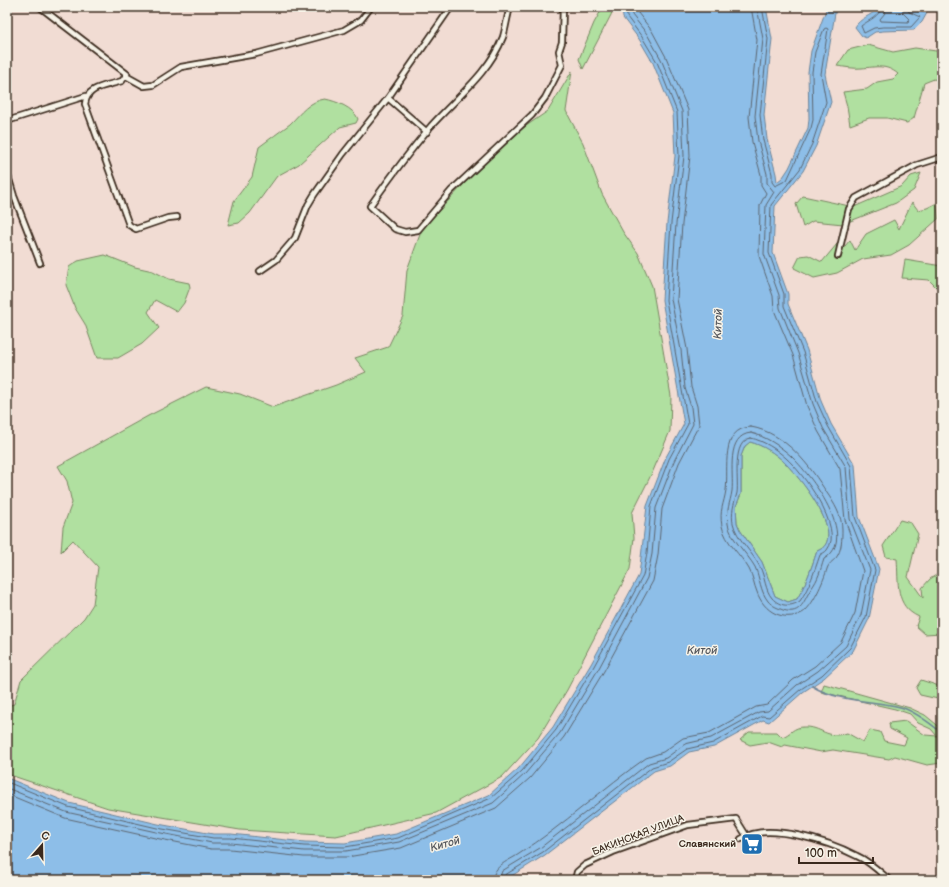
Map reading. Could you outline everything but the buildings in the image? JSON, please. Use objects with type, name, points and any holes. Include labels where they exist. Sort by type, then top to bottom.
[{"type":"street","points":[[40,7],[124,70],[126,76],[144,86],[154,85],[181,68],[256,54],[344,30],[361,20],[371,7]]},
{"type":"street","points":[[260,271],[276,260],[295,238],[308,206],[314,196],[343,154],[388,98],[451,7]]},
{"type":"street","points":[[510,7],[503,36],[489,62],[399,165],[370,206],[395,229],[399,231],[412,231],[423,226],[451,191],[510,134],[527,120],[545,98],[562,65],[559,51],[562,42],[563,7]]},
{"type":"street","points":[[7,121],[86,96],[91,91],[122,81],[126,76]]},
{"type":"street","points":[[86,96],[85,104],[129,225],[136,229],[168,218],[177,217]]},
{"type":"street","points":[[388,98],[427,132]]},
{"type":"street","points":[[838,256],[849,209],[856,198],[917,165],[942,156]]},
{"type":"street","points":[[7,173],[16,203],[40,263]]},
{"type":"street","name":"БАКИНСКАЯ УЛИЦА","points":[[575,880],[577,872],[585,865],[613,852],[688,825],[736,819],[746,835]]},
{"type":"street","points":[[740,839],[752,833],[778,832],[822,841],[858,856],[889,880]]},
{"type":"green space","points":[[603,7],[614,7],[583,69],[579,59],[594,23]]},
{"type":"green space","points":[[868,45],[893,52],[915,48],[936,51],[942,49],[942,82],[934,79],[924,83],[914,118],[907,123],[887,118],[869,118],[850,125],[843,92],[867,89],[877,82],[893,79],[898,74],[885,67],[856,68],[837,66],[848,50]]},
{"type":"green space","points":[[572,71],[566,111],[583,143],[602,194],[623,232],[638,253],[652,286],[671,396],[670,431],[653,471],[632,513],[634,538],[630,569],[567,690],[538,738],[502,777],[436,813],[336,836],[240,830],[108,808],[7,774],[7,706],[14,704],[21,680],[84,618],[93,604],[98,567],[73,540],[61,552],[63,527],[72,503],[67,481],[58,466],[148,416],[206,387],[240,394],[273,407],[336,385],[366,372],[355,358],[388,347],[403,316],[407,270],[422,229],[504,141],[548,111]]},
{"type":"green space","points":[[325,99],[334,101],[349,108],[358,119],[356,123],[340,127],[299,164],[277,176],[250,213],[239,223],[228,225],[234,201],[252,177],[259,147],[290,124],[314,102]]},
{"type":"green space","points":[[921,173],[914,190],[896,203],[843,224],[813,221],[803,227],[796,204],[803,196],[854,207],[902,186],[911,176]]},
{"type":"green space","points":[[912,202],[918,210],[927,208],[937,203],[938,219],[909,245],[891,255],[863,259],[837,273],[814,278],[794,268],[800,256],[808,255],[822,262],[837,244],[840,252],[850,240],[855,250],[866,234],[894,220],[899,229]]},
{"type":"green space","points":[[105,255],[135,267],[153,271],[169,279],[189,283],[190,287],[184,303],[177,312],[155,300],[148,312],[159,328],[142,344],[118,358],[97,358],[85,324],[75,308],[66,285],[69,267],[78,261]]},
{"type":"green space","points":[[905,260],[942,266],[942,293],[929,280],[902,278]]},
{"type":"green space","points":[[750,442],[764,447],[791,469],[810,493],[825,521],[828,534],[826,544],[817,551],[806,582],[797,599],[788,602],[775,596],[762,562],[740,530],[737,523],[736,506],[741,494],[741,456],[745,446]]},
{"type":"green space","points":[[900,520],[911,523],[918,534],[908,577],[923,598],[922,588],[930,579],[942,571],[942,633],[925,634],[916,626],[919,617],[905,607],[899,592],[897,559],[886,557],[883,546]]},
{"type":"green space","points":[[921,680],[942,687],[942,707],[938,699],[920,695],[916,688]]},
{"type":"green space","points":[[824,684],[910,708],[925,715],[942,729],[942,763],[927,765],[895,756],[889,759],[833,750],[821,752],[785,745],[782,747],[768,742],[750,745],[740,740],[749,732],[777,732],[782,737],[797,728],[810,727],[834,735],[847,733],[863,742],[870,730],[880,732],[884,741],[904,745],[907,738],[890,729],[889,723],[906,721],[925,735],[937,736],[931,729],[918,723],[910,714],[895,709],[821,692]]},
{"type":"water","name":"Китой","points":[[622,7],[766,7],[772,39],[764,115],[767,139],[777,182],[783,177],[789,168],[808,128],[808,72],[811,51],[827,7],[836,7],[825,74],[831,102],[816,146],[803,171],[775,206],[773,253],[788,294],[788,304],[807,350],[821,401],[831,424],[855,465],[859,517],[879,569],[869,619],[853,651],[824,678],[803,692],[769,722],[763,720],[714,747],[689,752],[670,766],[654,771],[545,855],[505,880],[7,880],[7,778],[69,803],[158,824],[213,834],[231,834],[305,842],[345,843],[396,834],[489,795],[519,768],[553,727],[591,664],[639,575],[647,506],[666,457],[684,424],[662,300],[667,223],[675,156],[673,113],[653,63],[639,39],[623,18]],"holes":[[[750,442],[755,443],[777,456],[800,480],[818,507],[825,521],[828,534],[826,544],[817,551],[806,582],[797,599],[788,602],[775,596],[762,562],[740,530],[737,523],[736,506],[741,494],[741,456],[745,446]]]},
{"type":"water","points":[[876,7],[901,7],[927,13],[922,22],[914,30],[875,32],[866,38],[862,36],[855,27],[860,21],[875,11],[877,9]]},
{"type":"waterway","points":[[812,686],[844,698],[906,709],[922,718],[942,733]]},
{"type":"place","name":"Славянский","points":[[752,844]]}]
